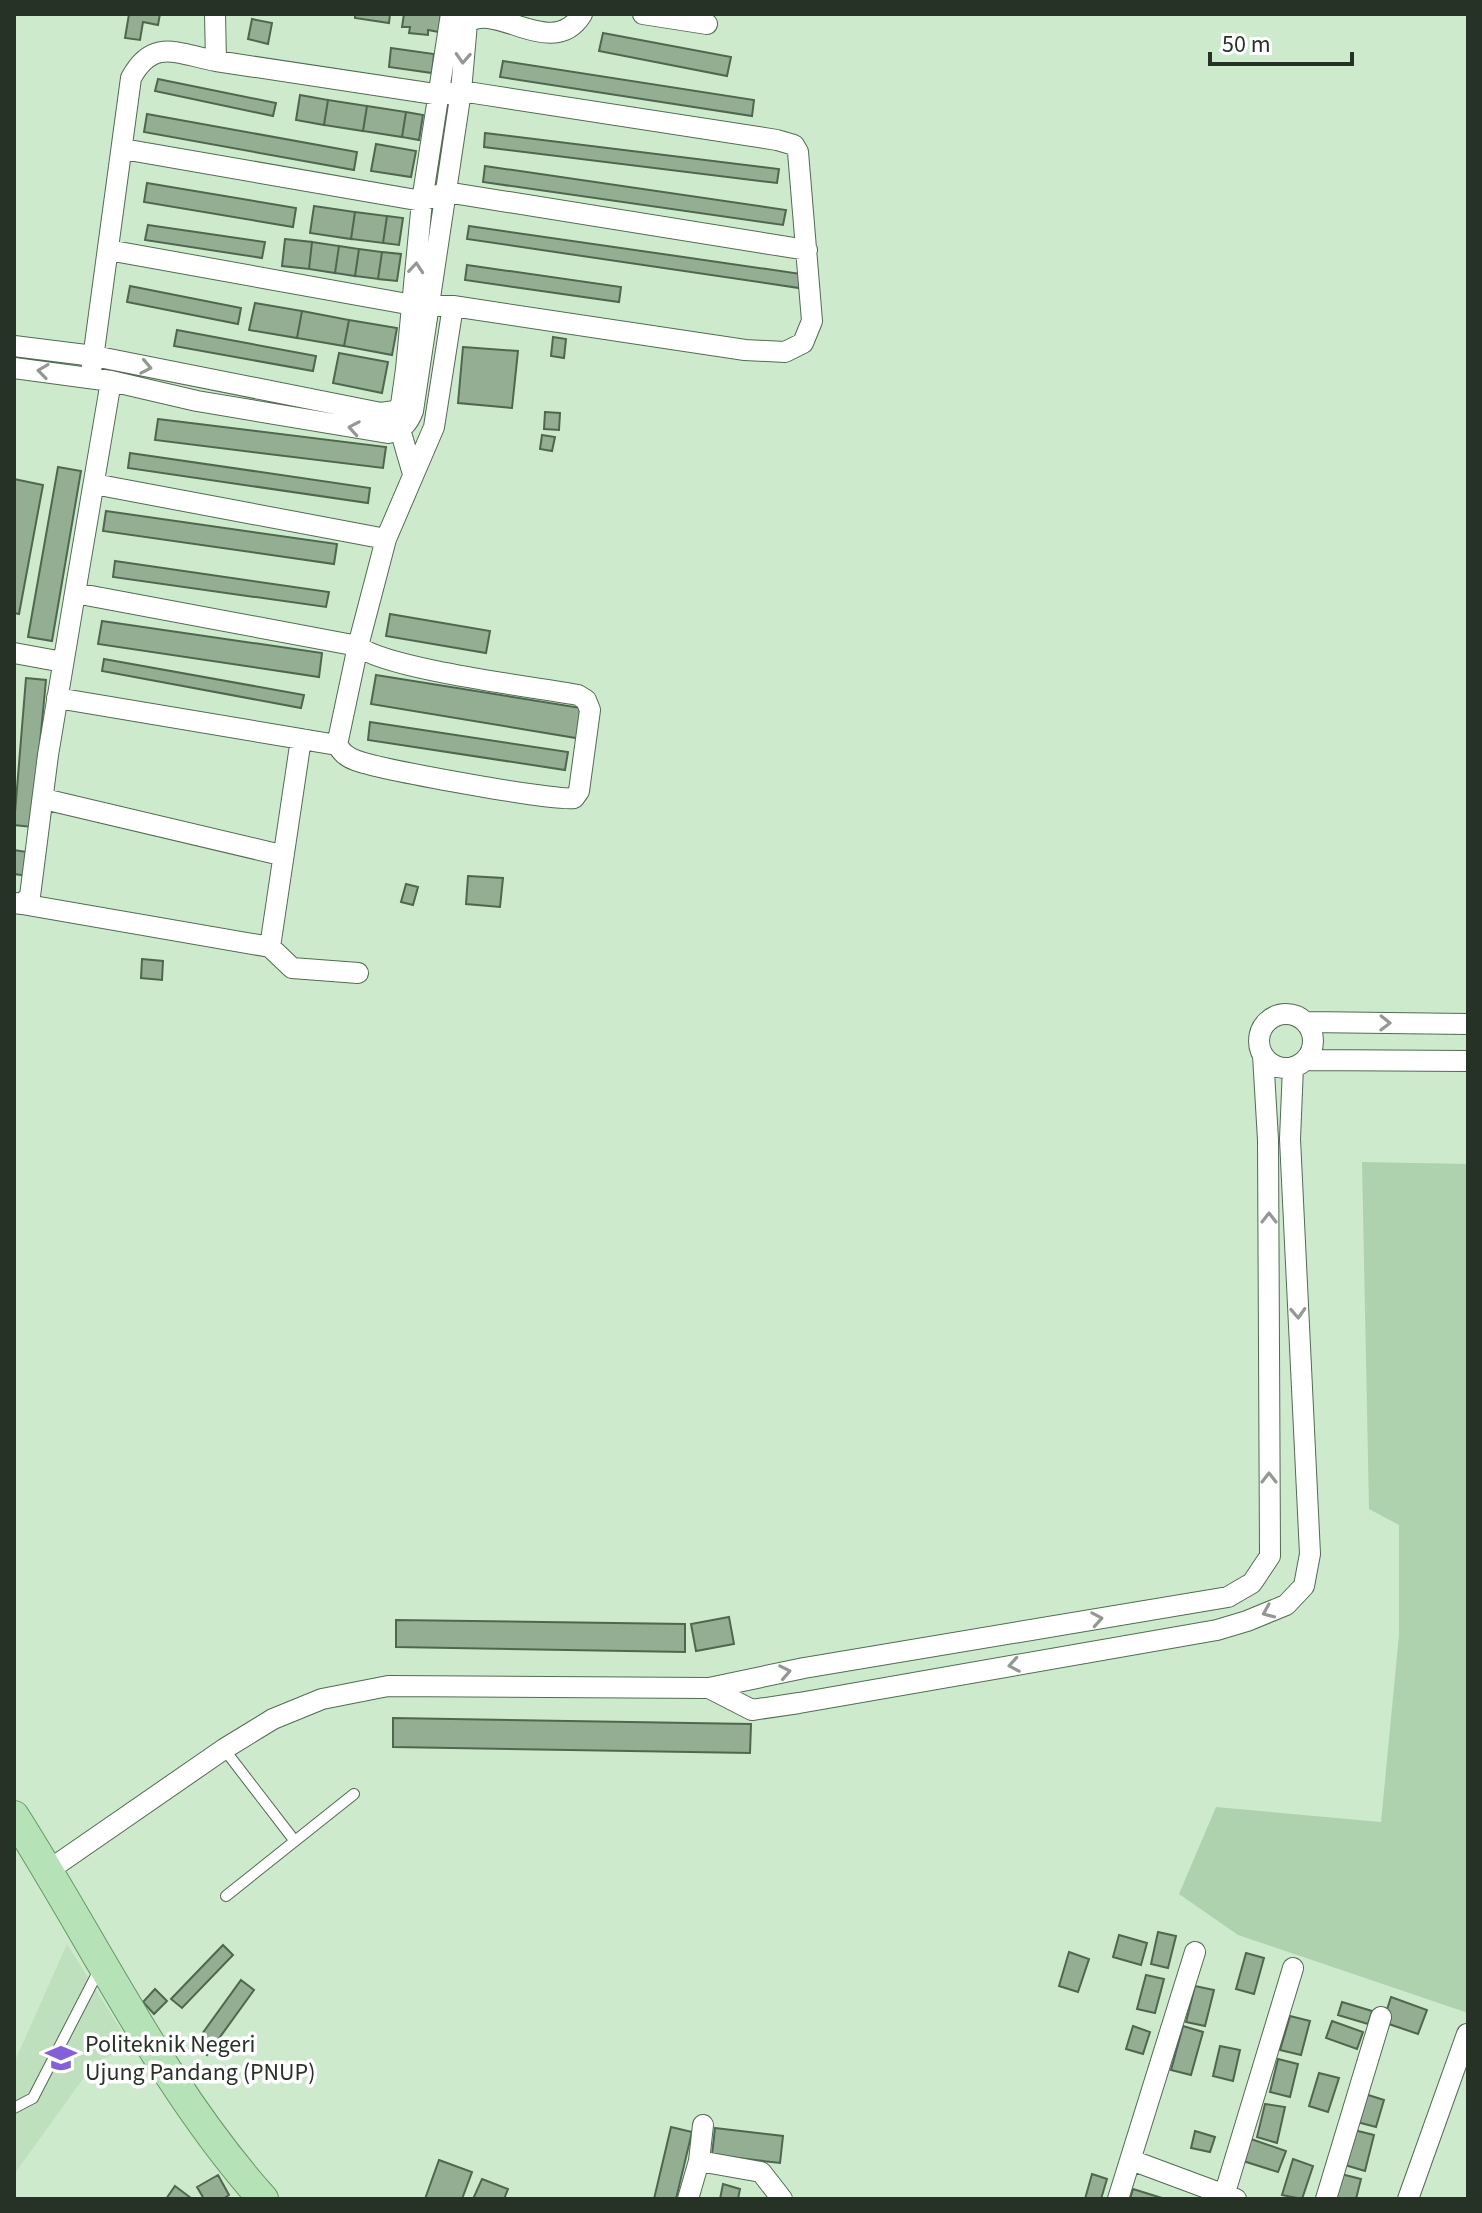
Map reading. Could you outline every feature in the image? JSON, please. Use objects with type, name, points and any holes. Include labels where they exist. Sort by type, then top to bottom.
[{"type":"main road","points":[[14,1816],[209,2130],[263,2199]]},
{"type":"street","points":[[215,14],[216,61]]},
{"type":"street","points":[[14,368],[101,380],[227,406],[388,433],[397,421],[401,405],[446,192],[451,93],[462,16],[497,16],[560,32],[571,28],[582,14]]},
{"type":"street","points":[[643,14],[707,24]]},
{"type":"street","points":[[18,904],[30,896],[57,698],[94,484],[101,380],[94,356],[108,250],[123,149],[131,78],[143,60],[162,50],[216,61],[794,145],[803,181],[810,332],[803,343],[785,352],[745,350],[453,306],[421,305],[108,250]]},
{"type":"street","points":[[421,305],[422,201],[451,93]]},
{"type":"street","points":[[123,149],[422,201],[446,192],[807,250]]},
{"type":"street","points":[[337,745],[358,646],[386,539],[434,427],[453,306]]},
{"type":"street","points":[[14,346],[94,356],[381,413],[397,421],[413,474]]},
{"type":"street","points":[[94,484],[386,539]]},
{"type":"street","points":[[57,698],[337,745],[345,756],[357,761],[417,775],[568,800],[579,791],[590,710],[586,700],[578,695],[426,668],[367,653],[358,646],[75,593]]},
{"type":"street","points":[[14,653],[63,662]]},
{"type":"street","points":[[270,947],[281,855],[301,739]]},
{"type":"street","points":[[44,799],[281,855]]},
{"type":"street","points":[[18,904],[270,947],[292,968],[358,973]]},
{"type":"street","points":[[49,1870],[224,1749],[273,1719],[322,1699],[388,1686],[709,1688],[804,1668],[1228,1597],[1252,1583],[1270,1556],[1268,1140],[1263,1055],[1258,1038],[1271,1017],[1288,1013],[1307,1022],[1468,1024]]},
{"type":"street","points":[[709,1688],[752,1710],[814,1700],[1217,1630],[1286,1605],[1304,1586],[1310,1554],[1290,1139],[1300,1064],[1313,1042],[1307,1022]]},
{"type":"street","points":[[1263,1055],[1275,1066],[1468,1061]]},
{"type":"street","points":[[1118,2199],[1195,1952]]},
{"type":"street","points":[[1131,2160],[1228,2198],[1293,1968]]},
{"type":"street","points":[[1326,2199],[1381,2017]]},
{"type":"street","points":[[1408,2199],[1467,2034]]},
{"type":"street","points":[[688,2199],[699,2161],[703,2125]]},
{"type":"street","points":[[699,2161],[761,2172],[782,2199]]},
{"type":"lane","points":[[224,1749],[294,1840]]},
{"type":"lane","points":[[226,1896],[354,1794]]},
{"type":"lane","points":[[14,2108],[33,2098],[103,1963]]},
{"type":"shaded area","points":[[1362,1162],[1468,1164],[1468,2013],[1238,1935],[1179,1894],[1216,1807],[1381,1822],[1399,1635],[1399,1525],[1369,1509]]},
{"type":"shaded area","name":"Politeknik Negeri Ujung Pandang (PNUP)","points":[[67,1944],[128,2041],[117,2053],[95,2062],[15,2173],[14,2063]]},
{"type":"building","points":[[129,14],[160,14],[158,25],[143,22],[140,40],[125,38]]},
{"type":"building","points":[[355,14],[390,14],[389,23],[355,18]]},
{"type":"building","points":[[404,14],[441,14],[439,32],[428,30],[428,35],[409,33],[410,27],[402,27]]},
{"type":"building","points":[[252,19],[272,23],[268,44],[248,39]]},
{"type":"building","points":[[603,33],[731,57],[727,76],[599,51]]},
{"type":"building","points":[[391,48],[434,54],[432,73],[389,67]]},
{"type":"building","points":[[503,61],[754,100],[752,116],[500,77]]},
{"type":"building","points":[[158,79],[276,103],[273,116],[155,91]]},
{"type":"building","points":[[300,95],[328,100],[324,125],[296,120]]},
{"type":"building","points":[[328,100],[367,106],[363,131],[324,125]]},
{"type":"building","points":[[367,106],[406,112],[402,137],[363,131]]},
{"type":"building","points":[[406,112],[423,115],[419,140],[402,137]]},
{"type":"building","points":[[147,114],[357,152],[354,170],[144,132]]},
{"type":"building","points":[[485,133],[779,169],[777,183],[484,147]]},
{"type":"building","points":[[376,144],[416,151],[411,177],[371,171]]},
{"type":"building","points":[[485,166],[786,210],[783,225],[483,182]]},
{"type":"building","points":[[147,183],[296,208],[293,227],[144,202]]},
{"type":"building","points":[[314,206],[355,212],[351,239],[310,233]]},
{"type":"building","points":[[355,212],[387,216],[383,243],[351,239]]},
{"type":"building","points":[[387,216],[403,218],[399,245],[383,243]]},
{"type":"building","points":[[148,225],[265,242],[262,258],[145,240]]},
{"type":"building","points":[[469,226],[801,274],[799,288],[467,239]]},
{"type":"building","points":[[285,239],[312,242],[309,269],[282,266]]},
{"type":"building","points":[[312,242],[339,246],[335,273],[309,269]]},
{"type":"building","points":[[339,246],[359,249],[355,276],[335,273]]},
{"type":"building","points":[[359,249],[382,252],[378,279],[355,276]]},
{"type":"building","points":[[382,252],[401,254],[397,281],[378,279]]},
{"type":"building","points":[[467,265],[621,287],[619,302],[465,280]]},
{"type":"building","points":[[130,286],[241,308],[238,324],[127,302]]},
{"type":"building","points":[[255,303],[302,311],[297,338],[249,330]]},
{"type":"building","points":[[302,311],[349,320],[344,346],[297,338]]},
{"type":"building","points":[[349,320],[397,328],[392,355],[344,346]]},
{"type":"building","points":[[177,330],[316,356],[313,371],[174,346]]},
{"type":"building","points":[[553,337],[566,339],[564,358],[551,356]]},
{"type":"building","points":[[463,347],[518,351],[512,408],[458,403]]},
{"type":"building","points":[[339,353],[388,362],[382,393],[333,383]]},
{"type":"building","points":[[545,412],[560,413],[559,430],[544,429]]},
{"type":"building","points":[[158,419],[386,447],[383,468],[155,440]]},
{"type":"building","points":[[542,435],[555,437],[552,451],[540,449]]},
{"type":"building","points":[[130,453],[370,488],[368,503],[128,468]]},
{"type":"building","points":[[58,467],[81,471],[52,641],[28,637]]},
{"type":"building","points":[[14,479],[43,485],[19,614],[14,613]]},
{"type":"building","points":[[106,511],[337,544],[334,564],[103,531]]},
{"type":"building","points":[[115,561],[329,592],[326,607],[113,577]]},
{"type":"building","points":[[390,614],[490,631],[486,653],[386,636]]},
{"type":"building","points":[[102,621],[322,653],[319,677],[98,644]]},
{"type":"building","points":[[104,659],[304,695],[301,708],[102,671]]},
{"type":"building","points":[[376,675],[587,709],[582,739],[371,704]]},
{"type":"building","points":[[26,678],[46,680],[32,827],[14,825]]},
{"type":"building","points":[[370,722],[568,752],[565,770],[368,740]]},
{"type":"building","points":[[14,850],[33,853],[29,876],[14,874]]},
{"type":"building","points":[[468,876],[503,878],[500,907],[466,904]]},
{"type":"building","points":[[406,884],[418,887],[413,905],[401,902]]},
{"type":"building","points":[[142,959],[163,961],[162,980],[141,978]]},
{"type":"building","points":[[729,1617],[734,1644],[696,1651],[691,1624]]},
{"type":"building","points":[[396,1620],[685,1624],[685,1652],[396,1647]]},
{"type":"building","points":[[393,1718],[751,1724],[750,1753],[393,1747]]},
{"type":"building","points":[[1158,1932],[1176,1936],[1168,1968],[1151,1964]]},
{"type":"building","points":[[1119,1935],[1147,1943],[1141,1965],[1113,1957]]},
{"type":"building","points":[[223,1945],[233,1955],[182,2008],[171,1999]]},
{"type":"building","points":[[1069,1952],[1089,1959],[1078,1992],[1059,1986]]},
{"type":"building","points":[[1246,1953],[1264,1958],[1254,1994],[1236,1989]]},
{"type":"building","points":[[1146,1975],[1164,1979],[1155,2013],[1137,2009]]},
{"type":"building","points":[[241,1980],[254,1990],[207,2055],[194,2045]]},
{"type":"building","points":[[1195,1986],[1214,1990],[1205,2026],[1186,2022]]},
{"type":"building","points":[[155,1989],[167,2001],[154,2014],[143,2002]]},
{"type":"building","points":[[1391,1997],[1427,2010],[1418,2034],[1383,2022]]},
{"type":"building","points":[[1342,2002],[1372,2011],[1368,2024],[1338,2015]]},
{"type":"building","points":[[1290,2016],[1310,2021],[1301,2055],[1280,2050]]},
{"type":"building","points":[[1332,2021],[1363,2032],[1357,2049],[1326,2038]]},
{"type":"building","points":[[1133,2026],[1150,2032],[1143,2054],[1126,2049]]},
{"type":"building","points":[[1183,2026],[1203,2032],[1191,2075],[1171,2070]]},
{"type":"building","points":[[1220,2046],[1240,2050],[1233,2081],[1213,2076]]},
{"type":"building","points":[[1278,2059],[1298,2064],[1290,2097],[1270,2092]]},
{"type":"building","points":[[1319,2073],[1339,2078],[1328,2112],[1309,2106]]},
{"type":"building","points":[[1365,2094],[1384,2100],[1376,2127],[1357,2122]]},
{"type":"building","points":[[1265,2104],[1285,2107],[1277,2143],[1257,2137]]},
{"type":"building","points":[[671,2127],[692,2132],[676,2199],[654,2199]]},
{"type":"building","points":[[715,2128],[783,2136],[780,2163],[712,2155]]},
{"type":"building","points":[[1354,2130],[1374,2135],[1365,2171],[1345,2165]]},
{"type":"building","points":[[1195,2131],[1215,2137],[1210,2152],[1191,2148]]},
{"type":"building","points":[[1248,2138],[1286,2151],[1278,2172],[1240,2160]]},
{"type":"building","points":[[1293,2159],[1313,2166],[1302,2199],[1282,2195]]},
{"type":"building","points":[[439,2160],[472,2172],[462,2199],[425,2199]]},
{"type":"building","points":[[1092,2174],[1107,2179],[1101,2199],[1085,2199]]},
{"type":"building","points":[[1341,2174],[1361,2179],[1356,2199],[1335,2199]]},
{"type":"building","points":[[218,2175],[229,2195],[223,2199],[204,2199],[197,2187]]},
{"type":"building","points":[[482,2179],[508,2189],[504,2199],[473,2199]]},
{"type":"building","points":[[723,2184],[740,2189],[738,2199],[720,2199]]},
{"type":"building","points":[[175,2186],[191,2198],[166,2199]]},
{"type":"building","points":[[1133,2189],[1162,2198],[1130,2199]]},
{"type":"place","name":"Politeknik Negeri Ujung Pandang (PNUP)","points":[[61,2058]]}]
